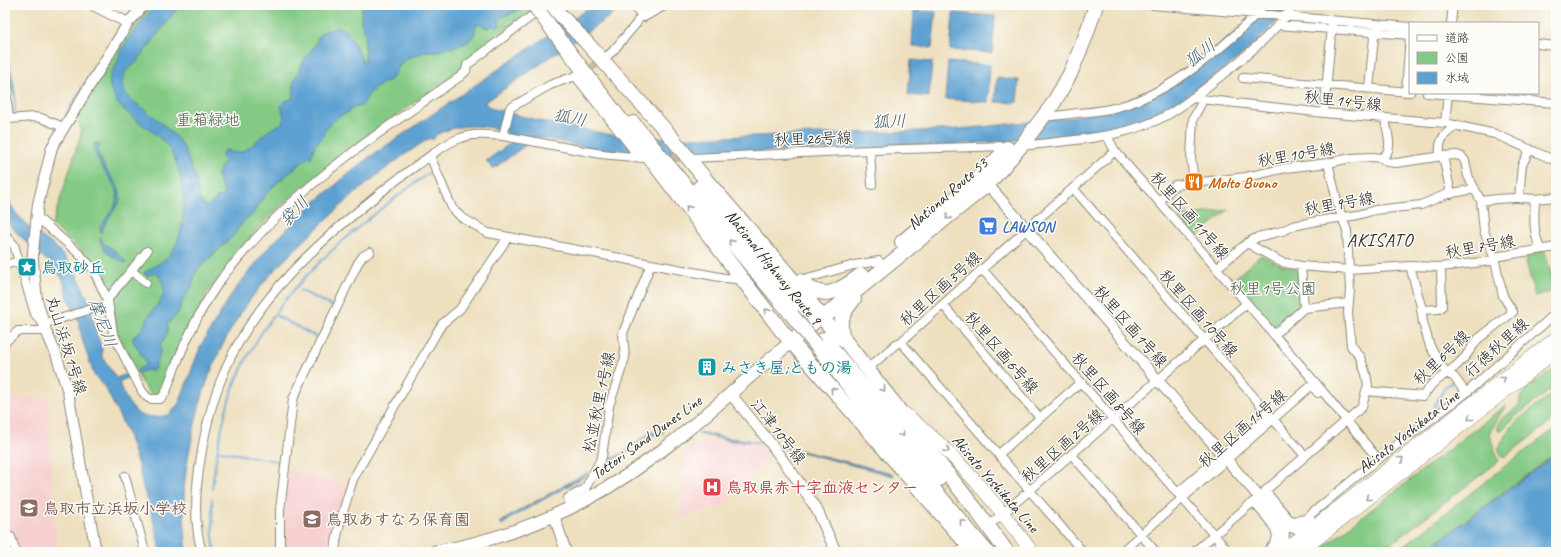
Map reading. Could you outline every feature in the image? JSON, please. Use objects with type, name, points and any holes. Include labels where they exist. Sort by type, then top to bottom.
[{"type":"highway","name":"National Highway Route 9","points":[[534,5],[577,47]]},
{"type":"highway","name":"National Highway Route 9","points":[[549,5],[577,47],[660,156],[796,312],[1000,552]]},
{"type":"highway","name":"National Route 53","points":[[865,279],[895,259],[934,229],[984,180],[1039,118],[1047,97],[1061,73],[1090,10]]},
{"type":"highway","points":[[577,47],[660,156],[740,276],[791,342],[965,551]]},
{"type":"highway","points":[[660,156],[751,231],[793,275],[815,292],[826,293],[834,291],[865,279]]},
{"type":"highway","name":"National Route 53","points":[[791,342],[821,316],[829,313],[865,279],[879,261],[953,200],[984,180]]},
{"type":"highway","points":[[751,231],[834,332],[846,342],[1007,552]]},
{"type":"highway","points":[[846,342],[841,331],[843,316],[865,279]]},
{"type":"highway","name":"National Highway Route 9","points":[[820,342],[892,440],[987,552]]},
{"type":"main road","name":"Akisato Yoshikata Line","points":[[1282,552],[1556,338]]},
{"type":"main road","name":"Tottori Sand Dunes Line","points":[[434,552],[481,542],[506,534],[554,515],[591,497],[631,472],[679,437],[791,342]]},
{"type":"main road","name":"Akisato Yoshikata Line","points":[[1300,552],[1556,351]]},
{"type":"main road","name":"Akisato Yoshikata Line","points":[[896,406],[951,454],[1032,552]]},
{"type":"street","points":[[94,5],[128,24]]},
{"type":"street","name":"丸山浜坂1号線","points":[[96,552],[68,392],[37,300],[33,257],[35,231],[38,204],[52,147],[128,24],[144,5]]},
{"type":"street","points":[[37,217],[92,267],[108,302],[113,333],[142,391],[150,399],[160,399],[166,392],[174,368],[192,328],[207,301],[222,278],[257,235],[309,186],[362,144],[461,76],[466,71],[467,65],[549,5]]},
{"type":"street","points":[[637,9],[651,5]]},
{"type":"street","points":[[637,9],[644,17],[666,5]]},
{"type":"street","points":[[1154,5],[1217,7],[1283,20],[1332,25],[1374,32],[1409,35]]},
{"type":"street","points":[[1039,118],[1118,107],[1144,98],[1168,85],[1192,69],[1250,22],[1264,5]]},
{"type":"street","name":"秋里26号線","points":[[202,552],[197,524],[199,467],[205,431],[218,389],[229,361],[244,333],[267,300],[312,252],[354,214],[445,145],[461,138],[504,133],[601,154],[660,156],[1017,144],[1107,136],[1167,115],[1192,98],[1256,47],[1283,20],[1294,5]]},
{"type":"street","points":[[1452,22],[1453,5]]},
{"type":"street","points":[[607,56],[636,24],[637,9]]},
{"type":"street","points":[[1332,25],[1375,24],[1409,27]]},
{"type":"street","points":[[1369,88],[1375,24]]},
{"type":"street","points":[[1324,113],[1332,25]]},
{"type":"street","points":[[1539,44],[1556,46]]},
{"type":"street","points":[[1243,78],[1408,92],[1409,64]]},
{"type":"street","points":[[504,133],[510,108],[550,85],[578,75],[643,134],[660,156]]},
{"type":"street","points":[[5,83],[7,119],[34,117],[41,118],[63,127]]},
{"type":"street","points":[[1445,123],[1448,94],[1505,96],[1556,103]]},
{"type":"street","name":"秋里14号線","points":[[1192,98],[1324,113],[1458,125],[1495,134],[1556,161]]},
{"type":"street","points":[[1194,182],[1191,157],[1193,119],[1203,100]]},
{"type":"street","points":[[1381,158],[1388,153],[1390,145],[1385,118]]},
{"type":"street","points":[[1452,194],[1443,156],[1440,154],[1440,150],[1443,136],[1458,125]]},
{"type":"street","name":"秋里区画11号線","points":[[1107,136],[1115,151],[1160,200],[1274,334],[1374,458]]},
{"type":"street","points":[[1519,197],[1522,165],[1530,149]]},
{"type":"street","points":[[870,150],[872,185]]},
{"type":"street","name":"秋里区画3号線","points":[[1084,552],[901,342],[1026,228],[1115,151]]},
{"type":"street","name":"秋里6号線","points":[[1366,391],[1423,396],[1429,387],[1465,357],[1478,339],[1513,312],[1503,296],[1494,257],[1484,231],[1481,202],[1468,176],[1465,161],[1462,157],[1457,155],[1443,156]]},
{"type":"street","points":[[430,156],[452,208],[461,217],[488,233],[725,278],[735,279],[740,276]]},
{"type":"street","name":"秋里10号線","points":[[1160,200],[1175,185],[1194,182],[1246,177],[1286,168],[1328,163],[1351,158],[1373,157],[1381,158],[1387,162],[1396,163],[1443,156]]},
{"type":"street","points":[[1194,552],[1362,407],[1368,385],[1360,357],[1351,346],[1348,312],[1350,290],[1347,231],[1338,205],[1328,163]]},
{"type":"street","name":"秋里区画1号線","points":[[984,180],[1273,513]]},
{"type":"street","name":"秋里区画10号線","points":[[1073,188],[1305,456]]},
{"type":"street","name":"秋里9号線","points":[[1217,268],[1246,243],[1304,223],[1336,217],[1343,218],[1375,210],[1421,205],[1439,197],[1475,189]]},
{"type":"street","points":[[1481,202],[1499,198],[1519,197],[1535,199],[1556,197]]},
{"type":"street","points":[[1535,199],[1534,226],[1540,249]]},
{"type":"street","points":[[5,234],[14,245],[35,314],[45,327]]},
{"type":"street","points":[[335,552],[337,535],[353,479],[442,324],[460,308],[508,238]]},
{"type":"street","name":"秋里7号線","points":[[1246,243],[1282,262],[1301,266],[1349,270],[1410,266],[1441,267],[1491,261],[1494,257],[1556,247]]},
{"type":"street","points":[[5,342],[18,331],[45,327],[61,318],[108,302],[147,251]]},
{"type":"street","points":[[280,552],[280,510],[293,399],[358,263],[370,252]]},
{"type":"street","points":[[5,265],[33,257]]},
{"type":"street","points":[[804,279],[854,265],[879,261]]},
{"type":"street","name":"松並秋里1号線","points":[[570,507],[568,498],[586,487],[602,457],[608,406],[625,358],[623,333],[651,264]]},
{"type":"street","points":[[1301,266],[1304,308]]},
{"type":"street","points":[[1410,266],[1430,346],[1446,373],[1454,378],[1466,393]]},
{"type":"street","points":[[1421,310],[1439,309],[1442,307],[1441,267]]},
{"type":"street","name":"秋里区画8号線","points":[[982,269],[1229,552]]},
{"type":"street","points":[[132,271],[146,283]]},
{"type":"street","name":"秋里区画2号線","points":[[1001,516],[1247,302]]},
{"type":"street","points":[[1274,334],[1304,308],[1349,303]]},
{"type":"street","name":"秋里区画6号線","points":[[942,305],[1040,418]]},
{"type":"street","name":"行徳秋里線","points":[[1374,458],[1466,393],[1556,313]]},
{"type":"street","points":[[872,365],[896,344],[901,342]]},
{"type":"street","points":[[998,454],[1081,382]]},
{"type":"street","name":"秋里区画14号線","points":[[1180,496],[1224,457],[1314,384]]},
{"type":"street","name":"江津10号線","points":[[730,393],[802,485],[818,512],[836,552]]},
{"type":"street","points":[[1072,455],[1156,552]]},
{"type":"street","points":[[1259,496],[1289,519],[1299,521],[1305,519],[1374,458]]},
{"type":"street","points":[[1273,513],[1289,527],[1297,529],[1303,528],[1381,474]]},
{"type":"street","points":[[125,476],[145,552]]},
{"type":"street","points":[[1121,552],[1180,496]]},
{"type":"street","points":[[1259,496],[1277,533],[1276,541],[1266,552]]},
{"type":"street","points":[[1273,513],[1281,525],[1284,534],[1284,540],[1276,552]]},
{"type":"street","points":[[554,515],[566,552]]},
{"type":"street","points":[[1001,516],[1037,552]]},
{"type":"street","points":[[11,537],[16,552]]},
{"type":"shaded area","name":"鳥取市立浜坂小学校","points":[[48,397],[57,549],[5,552],[5,400]]},
{"type":"shaded area","name":"鳥取県赤十字血液センター","points":[[716,438],[759,443],[760,447],[764,447],[770,456],[723,506],[681,518],[680,511],[686,469],[683,467],[685,460],[682,450]]},
{"type":"shaded area","name":"鳥取あすなろ保育園","points":[[287,470],[348,486],[333,552],[283,552],[283,504]]},
{"type":"green space","name":"重箱緑地","points":[[151,5],[541,5],[482,45],[460,70],[345,152],[281,206],[256,230],[207,293],[163,393],[156,397],[151,395],[142,383],[117,333],[113,304],[86,255],[52,225],[81,134],[78,113],[127,35]]},
{"type":"green space","points":[[5,50],[12,80],[14,96],[10,87],[11,77],[7,86]]},
{"type":"green space","points":[[1228,210],[1196,237],[1180,218],[1181,216]]},
{"type":"green space","points":[[1545,251],[1555,290],[1535,297],[1526,261],[1528,261],[1527,254]]},
{"type":"green space","name":"秋里1号公園","points":[[1261,255],[1281,265],[1298,269],[1300,308],[1278,328],[1272,328],[1233,280]]},
{"type":"green space","points":[[1556,367],[1556,386],[1516,416],[1502,430],[1498,430],[1500,422],[1520,405],[1520,398],[1524,391]]},
{"type":"green space","points":[[1556,391],[1556,418],[1503,458],[1499,451],[1499,447],[1512,426]]},
{"type":"green space","points":[[1506,405],[1490,432],[1491,440],[1499,461],[1380,552],[1317,552]]},
{"type":"green space","points":[[1556,428],[1556,453],[1423,552],[1396,552],[1513,460]]},
{"type":"water","points":[[156,5],[182,5],[175,11],[136,63],[125,72],[123,83],[125,93],[177,138],[184,148],[196,179],[199,199],[208,207],[217,197],[223,196],[224,192],[217,177],[224,161],[222,156],[223,152],[226,150],[237,153],[242,152],[267,132],[282,123],[284,118],[281,105],[285,101],[292,99],[294,90],[293,84],[305,58],[315,46],[320,34],[334,28],[339,27],[343,29],[347,32],[360,54],[363,64],[365,62],[365,33],[361,22],[362,7],[365,5],[532,5],[502,17],[499,20],[500,25],[496,28],[493,25],[487,28],[480,24],[476,26],[474,35],[467,43],[438,51],[427,51],[408,58],[401,63],[392,78],[371,91],[362,106],[352,108],[347,113],[334,120],[323,132],[324,136],[315,145],[311,158],[306,159],[278,182],[265,195],[251,216],[246,218],[233,236],[198,269],[195,274],[192,287],[182,301],[178,313],[167,325],[167,334],[160,346],[161,350],[154,370],[147,370],[137,373],[136,371],[147,364],[133,341],[133,338],[142,328],[161,300],[164,291],[162,281],[157,274],[154,273],[145,275],[144,273],[162,262],[171,253],[177,242],[181,229],[184,200],[179,172],[175,159],[169,148],[161,139],[122,108],[115,99],[110,88],[110,76],[124,46]]},
{"type":"water","points":[[593,5],[626,5],[484,103],[494,109],[548,123],[624,137],[683,138],[920,131],[960,129],[1067,118],[1149,99],[1269,5],[1288,5],[1277,21],[1240,57],[1217,75],[1170,106],[1130,124],[1069,136],[946,145],[655,155],[613,153],[536,137],[535,139],[507,134],[508,132],[499,129],[480,126],[461,127],[434,136],[435,138],[432,140],[430,138],[389,166],[338,209],[264,282],[232,327],[214,364],[200,403],[188,457],[184,501],[187,552],[161,552],[149,503],[143,488],[139,468],[127,432],[105,387],[94,375],[82,339],[79,322],[68,298],[63,280],[51,262],[45,259],[27,243],[5,221],[5,174],[7,197],[15,212],[31,229],[56,247],[75,270],[89,301],[96,332],[102,349],[102,356],[116,378],[130,373],[131,376],[119,382],[128,402],[139,414],[143,416],[157,417],[169,415],[179,403],[201,345],[233,292],[267,249],[309,207],[368,158]]},
{"type":"water","points":[[914,11],[936,12],[932,48],[912,46]]},
{"type":"water","points":[[953,13],[995,16],[992,53],[950,50]]},
{"type":"water","points":[[911,60],[932,62],[929,97],[908,95]]},
{"type":"water","points":[[948,62],[990,65],[988,102],[945,99]]},
{"type":"water","points":[[997,78],[1019,80],[1017,103],[995,102]]},
{"type":"water","points":[[97,142],[100,145],[97,151],[105,168],[117,185],[120,193],[120,200],[101,233],[100,227],[115,206],[118,194],[116,188],[96,155],[94,144]]},
{"type":"water","points":[[512,142],[526,145],[493,169],[486,161]]},
{"type":"water","points":[[100,238],[103,244],[116,252],[126,263],[109,254],[103,247]]},
{"type":"water","points":[[663,431],[663,433],[648,438],[599,468],[598,466],[626,451],[649,433]]},
{"type":"water","points":[[699,432],[727,438],[750,440],[749,442],[732,441],[698,434]]},
{"type":"water","points":[[786,448],[892,473],[894,476]]},
{"type":"water","points":[[1556,454],[1556,552],[1425,552],[1540,466]]},
{"type":"water","points":[[588,472],[589,474],[514,516],[502,525],[500,523],[513,514]]},
{"type":"waterway","points":[[5,49],[14,90],[14,116]]},
{"type":"waterway","points":[[66,114],[90,75]]},
{"type":"waterway","points":[[212,489],[219,440],[232,391],[248,356],[268,324],[290,294],[316,266],[373,215],[433,170]]},
{"type":"waterway","points":[[7,259],[8,254]]},
{"type":"waterway","points":[[300,290],[333,307]]},
{"type":"waterway","points":[[277,316],[318,338]]},
{"type":"waterway","points":[[1434,407],[1445,387],[1452,382]]},
{"type":"waterway","points":[[747,441],[767,444]]},
{"type":"waterway","points":[[777,446],[788,448]]},
{"type":"waterway","points":[[220,451],[281,462]]},
{"type":"waterway","points":[[1385,461],[1390,457]]},
{"type":"waterway","points":[[212,499],[213,538],[215,552]]},
{"type":"waterway","points":[[119,548],[122,552]]},
{"type":"tunnel","points":[[581,74],[605,58]]},
{"type":"tunnel","points":[[660,158],[689,158]]},
{"type":"place","name":"Molto Buono","points":[[1194,182]]},
{"type":"place","name":"LAWSON","points":[[988,226]]},
{"type":"place","name":"鳥取砂丘","points":[[27,267]]},
{"type":"place","name":"みさき屋;ともの湯","points":[[707,367]]},
{"type":"place","name":"鳥取県赤十字血液センター","points":[[712,487]]},
{"type":"place","name":"鳥取市立浜坂小学校","points":[[29,508]]},
{"type":"place","name":"鳥取あすなろ保育園","points":[[312,519]]},
{"type":"district","name":"AKISATO","points":[[1380,240]]},
{"type":"water label","name":"狐川","points":[[1200,53]]},
{"type":"water label","name":"狐川","points":[[570,117]]},
{"type":"water label","name":"狐川","points":[[889,121]]},
{"type":"water label","name":"袋川","points":[[294,211]]},
{"type":"water label","name":"摩尼川","points":[[103,323]]}]
